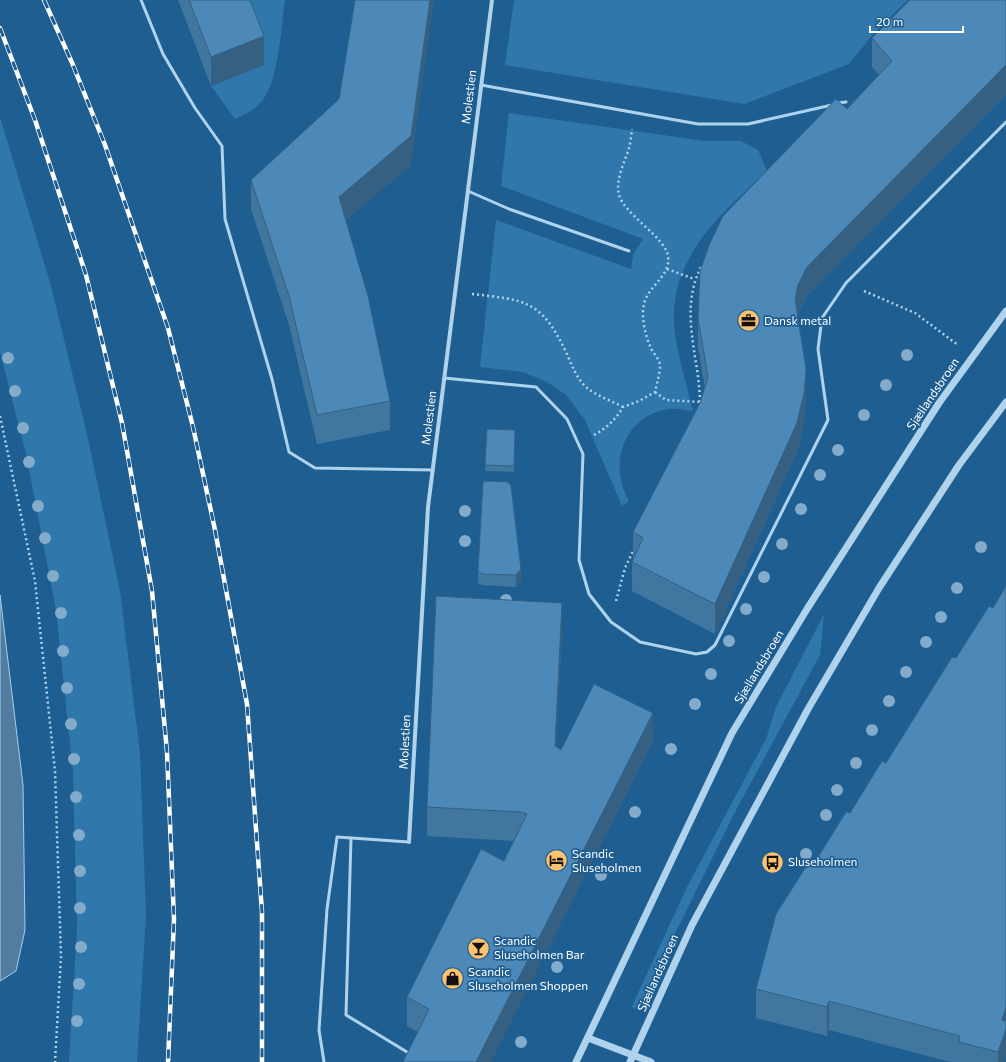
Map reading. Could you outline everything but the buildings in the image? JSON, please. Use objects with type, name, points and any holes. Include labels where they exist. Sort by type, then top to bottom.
[{"type":"street","name":"Molestien","points":[[409,842],[428,507],[492,0]]},
{"type":"street","name":"Sjællandsbroen","points":[[576,1062],[732,733],[815,596],[939,403],[1006,311]]},
{"type":"street","name":"Sjællandsbroen","points":[[631,1058],[692,925],[808,709],[879,588],[959,465],[1006,402]]},
{"type":"street","points":[[588,1038],[631,1058],[651,1062]]},
{"type":"lane","points":[[141,0],[163,54],[195,108],[222,146],[225,219],[272,379],[289,452],[315,468],[433,470]]},
{"type":"lane","points":[[481,85],[698,124],[748,124],[846,102]]},
{"type":"lane","points":[[444,378],[536,387],[567,419],[584,454],[579,560],[589,594],[611,622],[640,642],[689,653],[696,654],[707,652],[715,645],[828,420],[818,349],[822,318],[846,283],[1006,122]]},
{"type":"lane","points":[[468,191],[509,208],[629,251]]},
{"type":"lane","points":[[324,1062],[319,1030],[327,909],[337,838],[409,842]]},
{"type":"lane","points":[[351,838],[346,1015],[407,1052]]},
{"type":"path","points":[[578,443],[602,431],[616,418],[622,407],[639,402],[655,392],[660,363],[650,346],[644,325],[644,304],[651,288],[667,269],[668,256],[659,241],[626,206],[619,195],[621,167],[629,147],[634,113]]},
{"type":"path","points":[[700,409],[690,324],[694,279],[705,258]]},
{"type":"path","points":[[667,269],[694,279]]},
{"type":"path","points":[[846,283],[915,313],[972,356]]},
{"type":"path","points":[[455,292],[503,298],[526,303],[541,312],[550,324],[566,352],[573,370],[588,388],[622,407]]},
{"type":"path","points":[[655,392],[666,400],[700,402]]},
{"type":"path","points":[[0,416],[35,581],[55,771],[61,957],[55,1062]]},
{"type":"path","points":[[611,622],[625,568],[635,548]]},
{"type":"shaded area","points":[[239,0],[285,0],[273,79],[263,100],[254,109],[235,119],[211,86]]},
{"type":"shaded area","points":[[514,0],[908,0],[874,33],[849,64],[744,104],[505,65]]},
{"type":"shaded area","points":[[509,113],[705,141],[741,141],[758,150],[767,171],[721,215],[707,231],[695,248],[685,267],[678,287],[674,309],[674,320],[677,346],[693,411],[668,409],[653,414],[640,422],[630,432],[624,444],[620,458],[620,472],[623,487],[629,501],[622,506],[585,420],[566,395],[547,382],[523,372],[480,367],[496,220],[631,269],[633,255],[643,239],[501,186]]},
{"type":"shaded area","points":[[0,117],[51,286],[87,434],[120,591],[140,753],[146,915],[137,1062],[69,1062],[77,928],[73,772],[56,610],[26,454],[0,352]]},
{"type":"shaded area","points":[[0,595],[23,785],[25,930],[16,971],[0,981]]},
{"type":"shaded area","points":[[824,614],[820,655],[733,816],[640,1005],[635,1009],[632,1007],[633,1004],[687,887],[766,739],[776,707]]},
{"type":"railway","points":[[44,0],[73,65],[105,145],[168,328],[193,427],[215,530],[247,704],[262,912],[262,1062]]},
{"type":"railway","points":[[0,28],[35,120],[86,275],[122,423],[152,591],[167,752],[174,919],[168,1062]]},
{"type":"place","name":"Dansk metal","points":[[748,321]]},
{"type":"place","name":"Scandic Sluseholmen","points":[[556,861]]},
{"type":"place","name":"Sluseholmen","points":[[772,862]]},
{"type":"place","name":"Scandic Sluseholmen Bar","points":[[478,948]]},
{"type":"place","name":"Scandic Sluseholmen Shoppen","points":[[453,979]]}]
